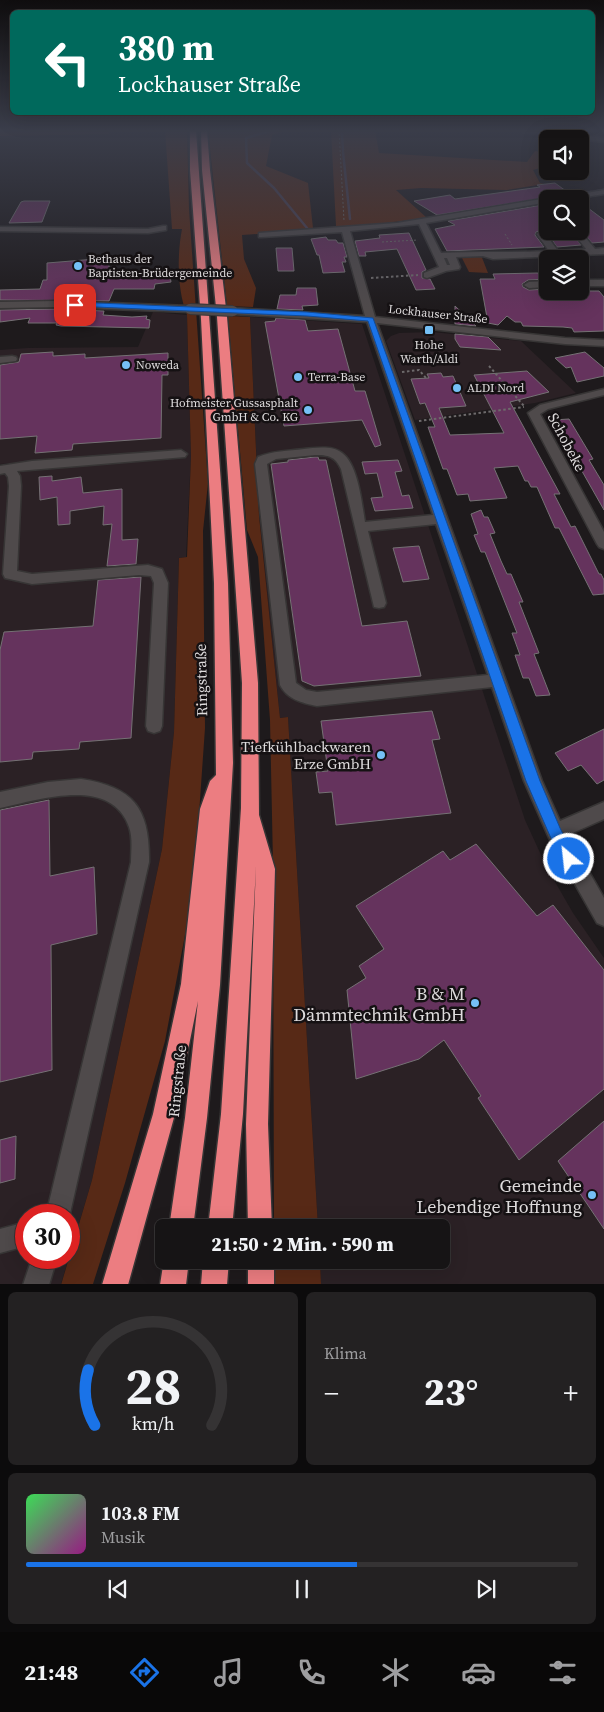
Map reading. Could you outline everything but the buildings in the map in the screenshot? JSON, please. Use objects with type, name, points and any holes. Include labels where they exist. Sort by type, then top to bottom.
[{"type":"highway","name":"Ringstraße","points":[[182,1219],[196,1118],[210,985],[225,763],[221,583],[206,319],[196,190]]},
{"type":"highway","points":[[208,190],[222,327],[250,683],[250,808],[232,1114],[221,1219]]},
{"type":"highway","points":[[115,1284],[164,1114],[184,1021],[191,984],[209,809],[225,763]]},
{"type":"highway","points":[[250,808],[266,869],[257,1124],[260,1219]]},
{"type":"highway","points":[[173,1284],[175,1269]]},
{"type":"highway","points":[[214,1284],[215,1269]]},
{"type":"highway","points":[[261,1269],[261,1284]]},
{"type":"street","points":[[589,194],[604,192]]},
{"type":"street","points":[[262,236],[422,222],[501,206],[539,201]]},
{"type":"street","points":[[422,222],[444,268]]},
{"type":"street","points":[[0,229],[148,231],[164,228]]},
{"type":"street","points":[[346,230],[371,319],[533,781],[555,832],[576,873],[604,916]]},
{"type":"street","points":[[545,240],[553,250]]},
{"type":"street","points":[[583,240],[592,251]]},
{"type":"street","points":[[589,251],[604,251]]},
{"type":"street","points":[[438,256],[483,253],[493,256],[539,254]]},
{"type":"street","points":[[427,275],[444,268],[456,267],[450,256]]},
{"type":"street","points":[[589,283],[604,283]]},
{"type":"street","points":[[529,285],[539,284]]},
{"type":"street","name":"Lockhauser Straße","points":[[0,305],[66,304],[371,319],[565,341],[604,343]]},
{"type":"street","points":[[0,360],[12,359]]},
{"type":"street","name":"Schobeke","points":[[604,392],[538,409],[534,412],[604,544]]},
{"type":"street","points":[[379,603],[346,466],[339,456],[329,452],[304,453],[268,457],[262,460],[286,674],[288,685],[294,692],[304,698],[317,699],[497,680]]},
{"type":"street","points":[[4,470],[32,465],[181,454]]},
{"type":"street","points":[[4,470],[14,476],[15,486],[10,574],[32,579],[139,570],[157,573],[161,583],[154,726]]},
{"type":"street","points":[[360,527],[441,519]]},
{"type":"street","points":[[0,562],[5,547],[12,537]]},
{"type":"street","points":[[0,800],[64,788],[82,787],[101,790],[119,799],[132,813],[140,835],[140,862],[61,1204]]},
{"type":"street","points":[[555,832],[604,810]]},
{"type":"street","points":[[0,1241],[15,1237]]},
{"type":"street","points":[[36,1284],[41,1269]]},
{"type":"path","points":[[343,190],[346,230]]},
{"type":"path","points":[[382,242],[431,239]]},
{"type":"path","points":[[360,278],[427,275]]},
{"type":"path","points":[[407,423],[524,406],[489,366]]},
{"type":"path","points":[[391,374],[419,370],[426,378]]},
{"type":"shaded area","points":[[169,190],[189,190],[208,483],[203,531],[205,728],[199,814],[188,919],[165,1041],[125,1183],[93,1284],[61,1284],[66,1269],[80,1269],[80,1221],[92,1180],[162,849],[174,732],[179,558],[187,557],[191,456],[187,315],[181,295],[179,272],[179,250],[182,229],[172,229]]},
{"type":"shaded area","points":[[214,190],[309,190],[313,228],[300,231],[242,235],[244,259],[256,288],[253,307],[227,306]]},
{"type":"shaded area","points":[[334,190],[397,190],[427,218],[352,227],[336,226]]},
{"type":"shaded area","points":[[481,255],[488,273],[469,272],[461,256]]},
{"type":"shaded area","points":[[153,312],[187,315],[191,456],[186,557],[179,558],[174,732],[162,849],[92,1180],[80,1220],[80,1204],[15,1204],[15,1269],[66,1269],[61,1284],[0,1284],[0,472],[24,462],[0,464],[0,350],[138,347]]},
{"type":"shaded area","points":[[228,316],[250,317],[259,516],[280,718],[288,717],[318,1219],[274,1219],[273,863],[270,720],[258,557],[247,530]]},
{"type":"shaded area","points":[[250,317],[362,324],[525,820],[547,868],[573,913],[604,958],[604,1284],[321,1284],[320,1269],[450,1269],[450,1219],[318,1219],[288,717],[280,718],[259,515]]},
{"type":"shaded area","points":[[432,332],[521,341],[576,393],[535,403],[415,420],[386,341],[391,336],[399,333]]},
{"type":"shaded area","points":[[274,1269],[320,1269],[321,1284],[275,1284]]},
{"type":"waterway","points":[[276,190],[307,228]]},
{"type":"waterway","points":[[347,190],[350,219]]},
{"type":"waterway","points":[[597,191],[604,190]]},
{"type":"place","name":"Bethaus der Baptisten-Brüdergemeinde","points":[[78,266]]},
{"type":"place","name":"Hohe Warth/Aldi","points":[[429,330]]},
{"type":"place","name":"Noweda","points":[[126,365]]},
{"type":"place","name":"Terra-Base","points":[[298,377]]},
{"type":"place","name":"ALDI Nord","points":[[457,388]]},
{"type":"place","name":"Hofmeister Gussasphalt GmbH & Co. KG","points":[[308,410]]},
{"type":"place","name":"Tiefkühlbackwaren Erze GmbH","points":[[381,755]]},
{"type":"place","name":"B & M Dämmtechnik GmbH","points":[[475,1003]]},
{"type":"place","name":"Gemeinde Lebendige Hoffnung","points":[[592,1195]]},
{"type":"route","points":[[75,305],[307,314],[371,319],[533,781],[569,859]]}]
